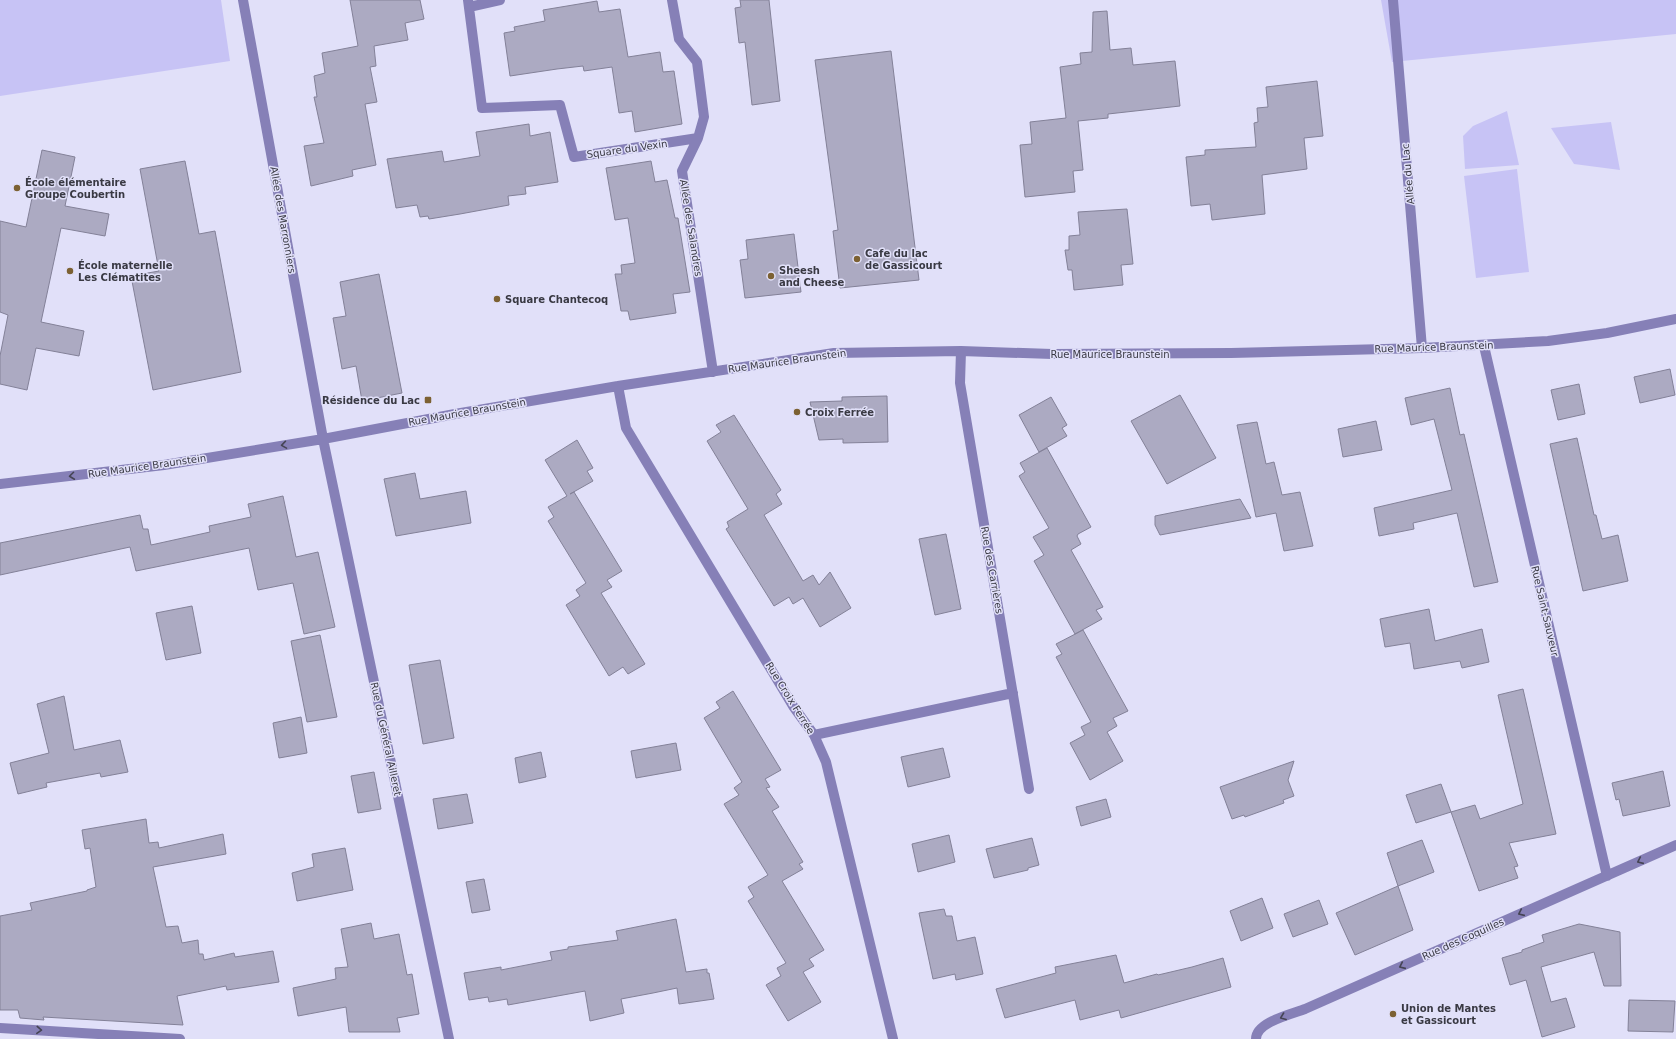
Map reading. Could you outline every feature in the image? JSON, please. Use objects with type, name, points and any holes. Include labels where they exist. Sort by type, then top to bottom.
[{"type":"street","name":"Allée des Marronniers","points":[[243,0],[323,439]]},
{"type":"street","name":"Square du Vexin","points":[[500,0],[469,3],[482,108],[560,105],[574,157],[698,138]]},
{"type":"street","name":"Allée des Salandres","points":[[672,0],[679,39],[698,62],[704,117],[698,138],[682,171],[713,372]]},
{"type":"street","name":"Allée du Lac","points":[[1394,0],[1422,348]]},
{"type":"street","name":"Rue Maurice Braunstein","points":[[0,484],[164,465],[323,439],[455,414],[618,386],[834,353],[962,351],[1052,354],[1231,353],[1484,346],[1548,342],[1607,333],[1676,319]]},
{"type":"street","name":"Rue Saint-Sauveur","points":[[1484,346],[1607,876]]},
{"type":"street","name":"Rue des Carrières","points":[[962,351],[960,383],[1030,789]]},
{"type":"street","name":"Rue Croix Ferrée","points":[[618,386],[626,428],[793,706],[814,735],[826,762],[893,1039]]},
{"type":"street","name":"Rue du Général Ailleret","points":[[323,439],[449,1039]]},
{"type":"street","points":[[814,735],[1013,693]]},
{"type":"street","name":"Rue des Coquilles","points":[[1256,1039],[1259,1030],[1265,1024],[1305,1009],[1676,845]]},
{"type":"street","points":[[0,1028],[180,1039]]},
{"type":"shaded area","points":[[0,0],[221,0],[230,61],[0,96]]},
{"type":"shaded area","points":[[1381,0],[1676,0],[1676,34],[1392,62]]},
{"type":"shaded area","points":[[1507,111],[1519,165],[1465,169],[1463,136],[1473,126]]},
{"type":"shaded area","points":[[1611,122],[1620,170],[1574,164],[1551,128]]},
{"type":"shaded area","points":[[1517,169],[1529,272],[1476,278],[1464,176]]},
{"type":"building","points":[[350,0],[420,0],[424,19],[405,23],[408,40],[374,46],[376,66],[370,67],[377,102],[365,104],[376,165],[352,170],[353,176],[311,186],[304,146],[324,143],[314,97],[317,97],[314,76],[325,73],[322,53],[358,46]]},
{"type":"building","points":[[740,0],[769,0],[780,101],[752,105],[745,42],[739,43],[735,8],[741,7]]},
{"type":"building","points":[[597,1],[599,12],[620,9],[628,57],[660,52],[663,72],[674,71],[682,124],[635,132],[632,111],[619,113],[612,67],[584,71],[583,66],[510,76],[504,33],[515,31],[514,27],[545,21],[543,10]]},
{"type":"building","points":[[1107,11],[1110,50],[1131,48],[1133,65],[1175,61],[1180,106],[1108,114],[1108,118],[1078,121],[1083,170],[1073,171],[1075,192],[1025,197],[1020,145],[1032,144],[1030,122],[1066,118],[1060,67],[1081,64],[1080,53],[1092,52],[1093,12]]},
{"type":"building","points":[[891,51],[919,280],[840,288],[833,231],[838,230],[815,60]]},
{"type":"building","points":[[1317,81],[1323,136],[1304,138],[1307,169],[1262,175],[1265,214],[1212,220],[1210,204],[1191,206],[1186,157],[1205,155],[1205,150],[1256,147],[1254,123],[1258,122],[1257,108],[1268,107],[1266,87]]},
{"type":"building","points":[[529,124],[530,136],[550,132],[558,182],[525,187],[526,194],[508,196],[509,205],[429,219],[428,216],[420,217],[417,205],[396,208],[387,159],[442,151],[444,162],[480,156],[476,132]]},
{"type":"building","points":[[42,150],[75,157],[65,206],[109,214],[105,236],[61,228],[41,322],[84,331],[79,356],[36,348],[27,390],[0,384],[0,356],[8,315],[0,312],[0,221],[26,227]]},
{"type":"building","points":[[185,161],[199,234],[215,231],[241,372],[153,390],[131,276],[159,271],[140,169]]},
{"type":"building","points":[[651,161],[655,182],[667,180],[675,218],[678,218],[690,292],[673,294],[676,313],[630,320],[628,311],[621,311],[615,274],[622,274],[621,265],[635,263],[628,218],[615,220],[606,168]]},
{"type":"building","points":[[1127,209],[1133,264],[1121,265],[1123,285],[1074,290],[1072,270],[1068,270],[1065,250],[1069,250],[1069,236],[1080,235],[1078,212]]},
{"type":"building","name":"Sheesh and Cheese","points":[[794,234],[801,292],[745,298],[740,260],[748,259],[746,240]]},
{"type":"building","points":[[379,274],[402,393],[362,401],[356,366],[342,369],[333,318],[346,316],[340,282]]},
{"type":"building","points":[[1670,369],[1675,395],[1640,403],[1634,377]]},
{"type":"building","points":[[1579,384],[1585,414],[1558,420],[1551,390]]},
{"type":"building","points":[[1450,388],[1460,435],[1464,434],[1498,582],[1474,587],[1457,513],[1413,523],[1414,529],[1379,536],[1374,508],[1452,490],[1434,419],[1411,425],[1405,398]]},
{"type":"building","points":[[1180,395],[1216,458],[1167,484],[1131,421]]},
{"type":"building","points":[[887,396],[888,442],[843,443],[843,439],[819,440],[810,402],[842,401],[842,397]]},
{"type":"building","points":[[1051,397],[1067,425],[1062,428],[1067,436],[1039,452],[1019,415]]},
{"type":"building","points":[[734,415],[781,490],[776,494],[782,504],[764,515],[803,581],[813,575],[819,585],[830,572],[851,608],[820,627],[803,598],[793,604],[789,597],[774,606],[726,529],[729,527],[727,522],[748,509],[707,441],[721,432],[716,425]]},
{"type":"building","points":[[1376,421],[1382,450],[1343,457],[1338,429]]},
{"type":"building","points":[[1257,422],[1266,464],[1274,462],[1282,495],[1300,492],[1313,546],[1284,551],[1276,513],[1256,517],[1237,425]]},
{"type":"building","points":[[1577,438],[1594,515],[1596,515],[1602,539],[1618,535],[1628,581],[1583,591],[1550,444]]},
{"type":"building","points":[[577,440],[593,468],[587,471],[593,481],[570,494],[574,492],[622,571],[607,580],[612,587],[601,593],[645,664],[628,674],[623,667],[609,676],[566,605],[580,596],[576,590],[586,583],[548,521],[554,517],[548,507],[567,496],[545,460]]},
{"type":"building","points":[[1047,448],[1091,527],[1078,534],[1077,536],[1081,544],[1071,550],[1103,607],[1096,610],[1102,619],[1075,634],[1034,561],[1044,555],[1033,537],[1049,528],[1019,476],[1025,472],[1020,463]]},
{"type":"building","points":[[415,473],[420,499],[466,491],[471,523],[396,536],[384,479]]},
{"type":"building","points":[[283,496],[296,557],[318,552],[335,627],[304,634],[293,583],[258,590],[249,548],[136,571],[130,547],[0,575],[0,543],[140,515],[143,529],[148,529],[151,545],[210,532],[209,526],[251,517],[248,504]]},
{"type":"building","points":[[1240,499],[1251,518],[1160,535],[1155,525],[1155,516]]},
{"type":"building","points":[[946,534],[961,609],[935,615],[919,539]]},
{"type":"building","points":[[192,606],[201,653],[166,660],[156,613]]},
{"type":"building","points":[[1429,609],[1435,641],[1482,629],[1489,662],[1462,668],[1460,661],[1414,669],[1410,643],[1385,647],[1380,619]]},
{"type":"building","points":[[1083,630],[1128,711],[1113,718],[1117,726],[1107,732],[1123,761],[1090,780],[1070,743],[1085,735],[1081,727],[1091,722],[1056,657],[1062,654],[1056,644]]},
{"type":"building","points":[[320,635],[337,717],[307,722],[291,641]]},
{"type":"building","points":[[440,660],[454,738],[423,744],[409,665]]},
{"type":"building","points":[[1523,689],[1556,834],[1509,843],[1518,866],[1514,867],[1518,878],[1479,891],[1451,812],[1475,805],[1480,819],[1523,804],[1498,695]]},
{"type":"building","points":[[733,691],[781,770],[765,779],[770,787],[766,788],[779,807],[772,811],[803,862],[799,864],[803,869],[782,881],[824,950],[809,959],[814,966],[803,972],[821,1002],[788,1021],[766,985],[781,976],[777,968],[786,963],[748,901],[754,897],[748,887],[768,875],[724,804],[739,795],[734,788],[742,782],[704,718],[720,708],[716,702]]},
{"type":"building","points":[[64,696],[74,750],[120,740],[128,772],[101,777],[100,773],[46,783],[47,787],[18,794],[10,763],[49,753],[37,704]]},
{"type":"building","points":[[301,717],[307,753],[279,758],[273,723]]},
{"type":"building","points":[[676,743],[681,770],[636,778],[631,751]]},
{"type":"building","points":[[943,748],[950,777],[908,787],[901,757]]},
{"type":"building","points":[[541,752],[546,777],[519,783],[515,758]]},
{"type":"building","points":[[1294,761],[1288,780],[1294,796],[1283,800],[1284,803],[1245,817],[1244,815],[1232,819],[1220,787]]},
{"type":"building","points":[[1663,771],[1670,806],[1623,816],[1619,799],[1616,800],[1612,783]]},
{"type":"building","points":[[374,772],[381,809],[358,813],[351,776]]},
{"type":"building","points":[[1441,784],[1451,812],[1416,823],[1406,795]]},
{"type":"building","points":[[467,794],[473,823],[438,829],[433,799]]},
{"type":"building","points":[[1106,799],[1111,817],[1081,826],[1076,807]]},
{"type":"building","points":[[146,819],[149,843],[158,842],[159,848],[223,834],[226,854],[153,867],[166,927],[178,926],[182,943],[198,940],[199,954],[203,954],[204,960],[234,953],[235,957],[273,951],[279,982],[227,990],[226,986],[177,996],[183,1025],[43,1017],[44,1020],[20,1018],[18,1010],[0,1010],[0,916],[32,910],[30,903],[87,891],[96,887],[90,848],[85,849],[82,830]]},
{"type":"building","points":[[949,835],[955,862],[918,872],[912,844]]},
{"type":"building","points":[[1032,838],[1039,865],[1028,868],[1028,870],[994,878],[986,849]]},
{"type":"building","points":[[1422,840],[1434,872],[1398,886],[1387,853]]},
{"type":"building","points":[[345,848],[353,890],[297,901],[292,873],[314,867],[312,854]]},
{"type":"building","points":[[484,879],[490,910],[472,913],[466,882]]},
{"type":"building","points":[[1398,886],[1413,930],[1355,955],[1336,913]]},
{"type":"building","points":[[1262,898],[1273,928],[1241,941],[1230,911]]},
{"type":"building","points":[[1319,900],[1328,924],[1293,937],[1284,914]]},
{"type":"building","points":[[944,909],[946,916],[952,916],[957,941],[975,937],[983,974],[956,980],[955,974],[933,979],[919,913]]},
{"type":"building","points":[[676,919],[686,972],[707,969],[714,999],[679,1004],[677,988],[621,999],[624,1013],[590,1021],[585,991],[508,1005],[507,999],[489,1002],[488,997],[469,1000],[464,973],[501,967],[501,970],[552,960],[550,952],[568,949],[568,947],[618,940],[616,931]]},
{"type":"building","points":[[371,923],[374,939],[399,934],[407,975],[412,974],[419,1014],[397,1018],[400,1032],[349,1032],[346,1007],[298,1016],[293,988],[336,979],[335,968],[348,967],[341,929]]},
{"type":"building","points":[[1579,924],[1620,932],[1621,986],[1604,986],[1594,952],[1541,967],[1551,1002],[1566,998],[1575,1027],[1542,1037],[1526,980],[1510,985],[1502,958],[1522,952],[1522,950],[1544,942],[1542,935]]},
{"type":"building","points":[[1116,955],[1124,983],[1223,958],[1231,987],[1121,1018],[1119,1010],[1080,1020],[1075,1000],[1005,1018],[996,989],[1056,973],[1055,967]]},
{"type":"building","points":[[1629,1000],[1675,1001],[1673,1032],[1628,1031]]},
{"type":"place","name":"École élémentaire Groupe Coubertin","points":[[17,188]]},
{"type":"place","name":"Cafe du lac de Gassicourt","points":[[857,259]]},
{"type":"place","name":"École maternelle Les Clématites","points":[[70,271]]},
{"type":"place","name":"Sheesh and Cheese","points":[[771,276]]},
{"type":"place","name":"Square Chantecoq","points":[[497,299]]},
{"type":"place","name":"Résidence du Lac","points":[[428,400]]},
{"type":"place","name":"Croix Ferrée","points":[[797,412]]},
{"type":"place","name":"Union de Mantes et Gassicourt","points":[[1393,1014]]}]
